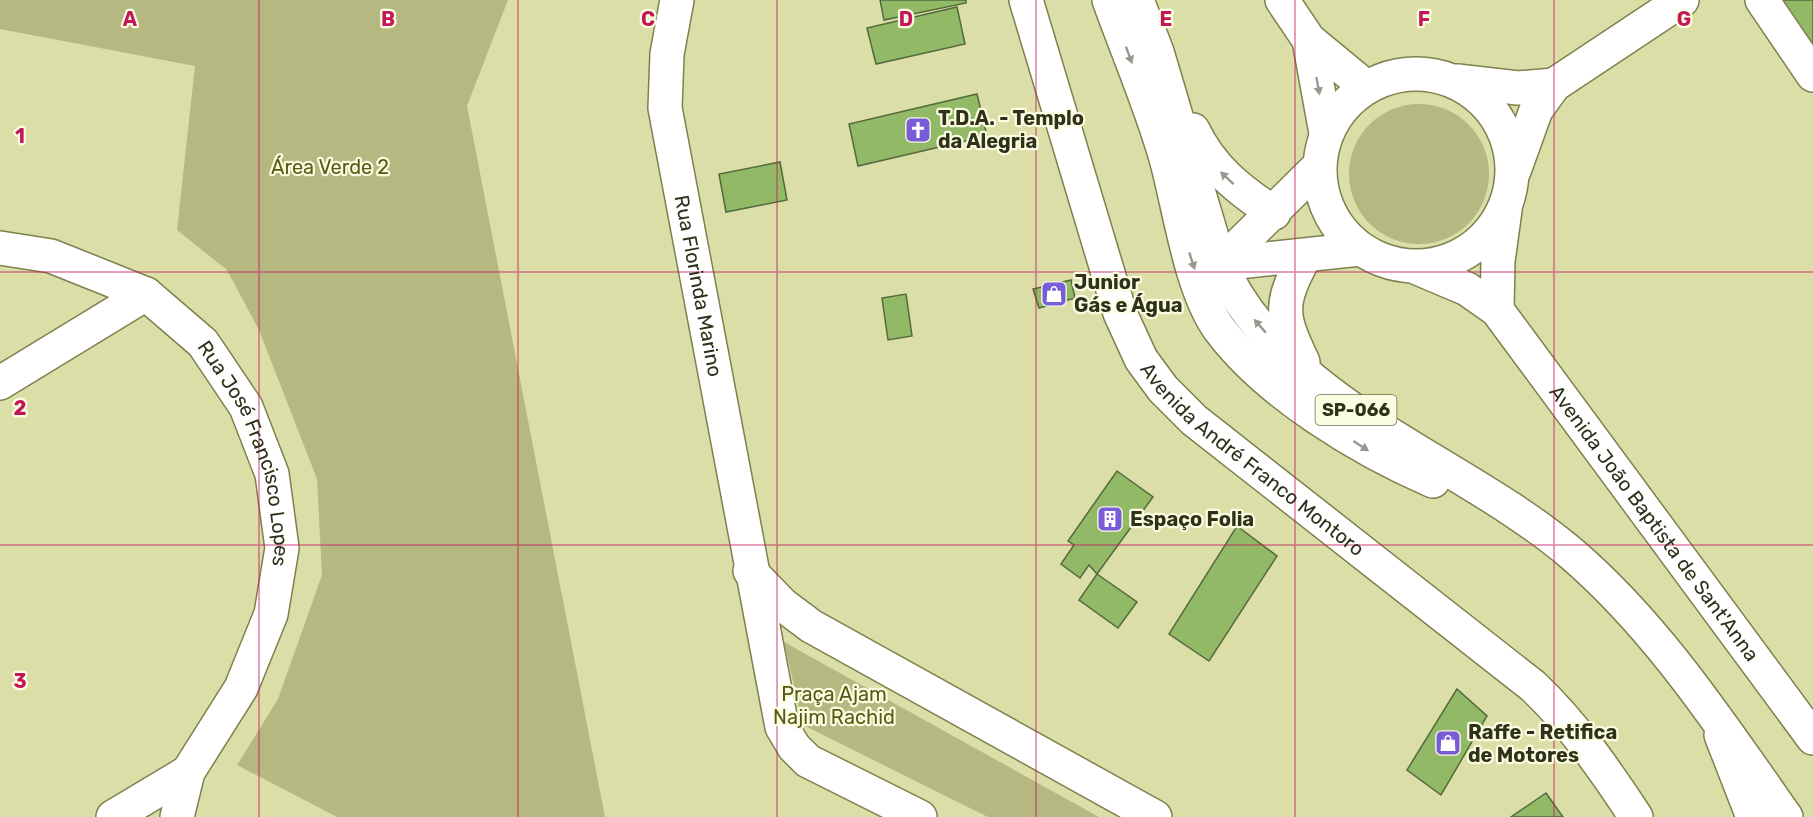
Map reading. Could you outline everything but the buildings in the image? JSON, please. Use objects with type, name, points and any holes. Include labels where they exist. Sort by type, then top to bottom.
[{"type":"street","name":"Rua Florinda Marino","points":[[677,0],[668,54],[665,108],[750,571]]},
{"type":"street","name":"Avenida André Franco Montoro","points":[[1026,0],[1120,313],[1141,359],[1152,374],[1194,420],[1533,686],[1561,713],[1580,736],[1636,817]]},
{"type":"street","name":"SP-066","points":[[1109,0],[1167,161],[1188,252],[1201,290],[1220,330],[1288,397],[1368,451],[1526,521]]},
{"type":"street","name":"SP-066","points":[[1137,0],[1157,51],[1220,264],[1231,288],[1258,326],[1311,380],[1526,521],[1570,553],[1607,587],[1644,625],[1713,713],[1786,817]]},
{"type":"street","points":[[1282,0],[1310,39],[1366,87]]},
{"type":"street","points":[[1554,85],[1518,88],[1455,81],[1425,73],[1395,75],[1366,87],[1342,107],[1326,133],[1319,166],[1323,197],[1337,226],[1360,249],[1386,262],[1415,267],[1443,263],[1469,251],[1490,232],[1509,193],[1536,110],[1554,85],[1682,0]]},
{"type":"street","points":[[1762,0],[1813,75]]},
{"type":"street","points":[[1310,39],[1326,133]]},
{"type":"street","points":[[1157,51],[1202,150],[1215,167],[1239,190],[1274,213]]},
{"type":"street","points":[[1455,81],[1480,97],[1499,120],[1511,148],[1509,193],[1498,261],[1497,310]]},
{"type":"street","points":[[1167,161],[1191,203],[1220,264],[1220,330]]},
{"type":"street","points":[[1220,264],[1319,166]]},
{"type":"street","name":"Rua José Francisco Lopes","points":[[0,248],[51,256],[146,294],[203,343],[246,407],[272,474],[282,548],[271,614],[241,688],[188,772]]},
{"type":"street","points":[[1220,264],[1360,249]]},
{"type":"street","points":[[1305,256],[1286,295],[1284,313],[1287,329],[1311,380]]},
{"type":"street","name":"Avenida João Baptista de Sant'Anna","points":[[1415,267],[1467,289],[1497,310],[1813,738]]},
{"type":"street","points":[[0,383],[146,294]]},
{"type":"street","points":[[750,571],[782,727],[794,747],[807,761],[920,817]]},
{"type":"street","points":[[750,571],[783,605],[811,626],[1155,817]]},
{"type":"street","points":[[1713,713],[1753,817]]},
{"type":"street","points":[[113,817],[188,772]]},
{"type":"street","points":[[177,817],[188,772]]},
{"type":"green space","name":"Área Verde 2","points":[[0,0],[508,0],[467,106],[605,817],[337,817],[237,765],[278,699],[322,575],[317,479],[259,330],[227,270],[177,230],[195,66],[0,29]]},
{"type":"green space","points":[[1419,104],[1446,109],[1468,125],[1484,147],[1489,174],[1484,201],[1468,223],[1446,239],[1419,244],[1392,239],[1370,223],[1354,201],[1349,174],[1354,147],[1370,125],[1392,109]]},
{"type":"green space","name":"Praça Ajam Najim Rachid","points":[[784,642],[1099,817],[988,817],[803,725]]},
{"type":"place","name":"T.D.A. - Templo da Alegria","points":[[918,130]]},
{"type":"place","name":"Junior Gás e Água","points":[[1054,294]]},
{"type":"place","name":"Espaço Folia","points":[[1110,519]]},
{"type":"place","name":"Raffe - Retifica de Motores","points":[[1448,743]]}]
